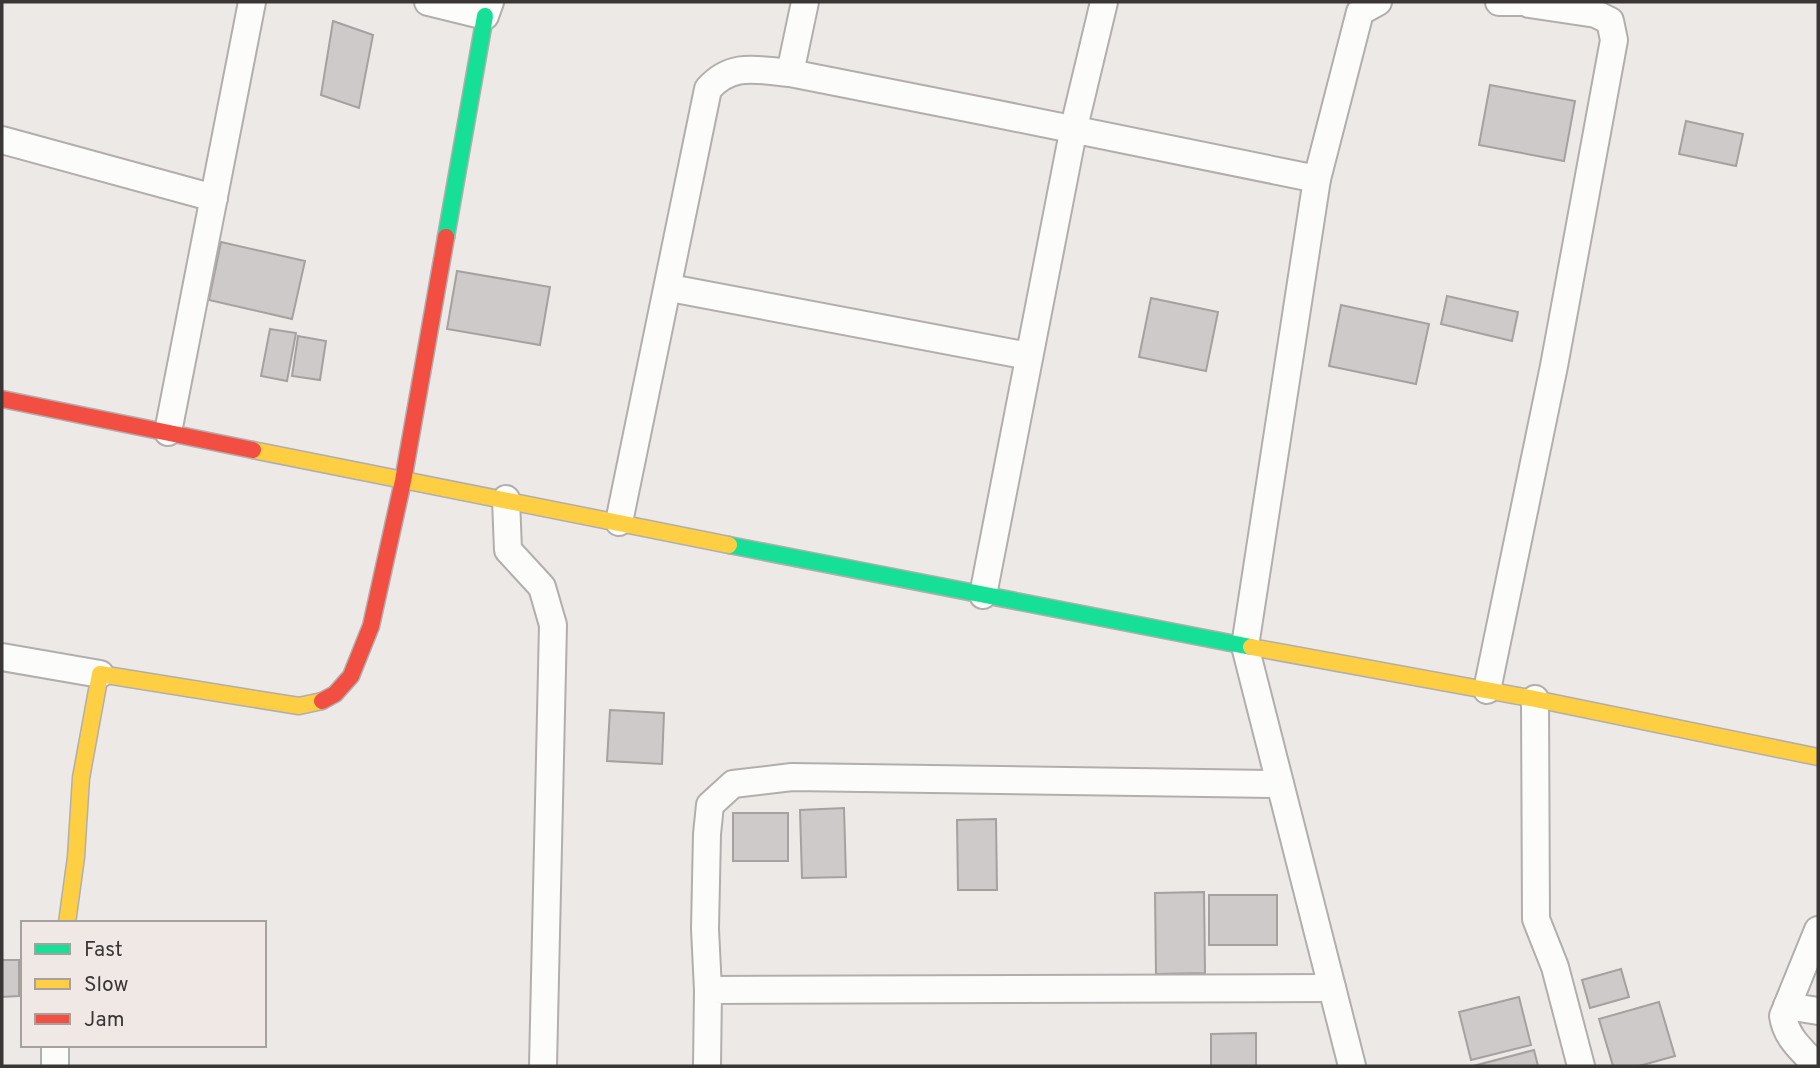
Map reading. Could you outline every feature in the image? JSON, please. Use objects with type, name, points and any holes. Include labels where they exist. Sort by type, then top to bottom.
[{"type":"street","points":[[169,432],[252,2]]},
{"type":"street","points":[[2,657],[299,706],[318,704],[335,694],[351,676],[371,626],[402,481],[487,9],[428,2]]},
{"type":"street","points":[[790,73],[805,2]]},
{"type":"street","points":[[983,594],[1074,127],[1104,2]]},
{"type":"street","points":[[1352,1066],[1245,646],[1317,179],[1360,12],[1378,2]]},
{"type":"street","points":[[1487,690],[1554,366],[1614,40],[1610,21],[1596,14],[1529,3],[1499,2]]},
{"type":"street","points":[[619,522],[670,288],[708,89],[721,75],[746,69],[790,73],[1074,127],[1180,153],[1317,179]]},
{"type":"street","points":[[2,140],[214,198]]},
{"type":"street","points":[[670,288],[751,306],[1029,356]]},
{"type":"street","points":[[2,399],[402,481],[506,499],[1245,646],[1535,699],[1818,757]]},
{"type":"street","points":[[506,499],[508,550],[542,587],[553,625],[544,1066]]},
{"type":"street","points":[[67,921],[76,858],[80,778],[100,674]]},
{"type":"street","points":[[1535,699],[1536,919],[1555,967],[1581,1066]]},
{"type":"street","points":[[707,1066],[706,834],[710,805],[733,784],[792,777],[1280,784]]},
{"type":"street","points":[[1818,930],[1783,1016],[1785,1029],[1818,1066]]},
{"type":"street","points":[[708,990],[1332,988]]},
{"type":"street","points":[[1787,1006],[1818,1011]]},
{"type":"street","points":[[55,1047],[55,1066]]},
{"type":"building","points":[[333,21],[373,35],[359,108],[321,95]]},
{"type":"building","points":[[1490,85],[1575,101],[1564,161],[1479,145]]},
{"type":"building","points":[[1686,121],[1743,134],[1736,166],[1679,154]]},
{"type":"building","points":[[221,242],[305,261],[292,319],[209,300]]},
{"type":"building","points":[[457,271],[550,287],[540,345],[447,329]]},
{"type":"building","points":[[1447,296],[1518,312],[1512,341],[1441,324]]},
{"type":"building","points":[[1151,298],[1218,312],[1206,371],[1139,357]]},
{"type":"building","points":[[1341,305],[1429,324],[1416,384],[1329,366]]},
{"type":"building","points":[[270,329],[296,333],[287,381],[261,376]]},
{"type":"building","points":[[298,336],[326,341],[320,380],[292,376]]},
{"type":"building","points":[[610,710],[664,713],[662,764],[607,761]]},
{"type":"building","points":[[844,808],[846,877],[802,878],[800,810]]},
{"type":"building","points":[[733,813],[788,813],[788,861],[733,861]]},
{"type":"building","points":[[996,819],[997,890],[958,890],[957,820]]},
{"type":"building","points":[[1204,892],[1205,973],[1156,974],[1155,893]]},
{"type":"building","points":[[1209,895],[1277,895],[1277,945],[1209,945]]},
{"type":"building","points":[[2,960],[19,960],[19,996],[2,997]]},
{"type":"building","points":[[1621,969],[1629,997],[1590,1008],[1582,980]]},
{"type":"building","points":[[1519,997],[1531,1045],[1471,1060],[1459,1012]]},
{"type":"building","points":[[1659,1002],[1675,1056],[1639,1066],[1613,1066],[1599,1019]]},
{"type":"building","points":[[1256,1033],[1256,1066],[1211,1066],[1211,1034]]},
{"type":"building","points":[[1534,1050],[1538,1066],[1473,1066]]},
{"type":"traffic: fast","points":[[446,237],[485,16]]},
{"type":"traffic: fast","points":[[729,545],[1251,647]]},
{"type":"traffic: slow","points":[[253,450],[729,545]]},
{"type":"traffic: slow","points":[[1251,647],[1535,699],[1818,757]]},
{"type":"traffic: slow","points":[[67,921],[76,857],[81,778],[100,674],[299,706],[322,701]]},
{"type":"traffic: jam","points":[[322,701],[335,694],[351,676],[371,626],[403,481],[446,237]]},
{"type":"traffic: jam","points":[[2,399],[253,450]]}]
